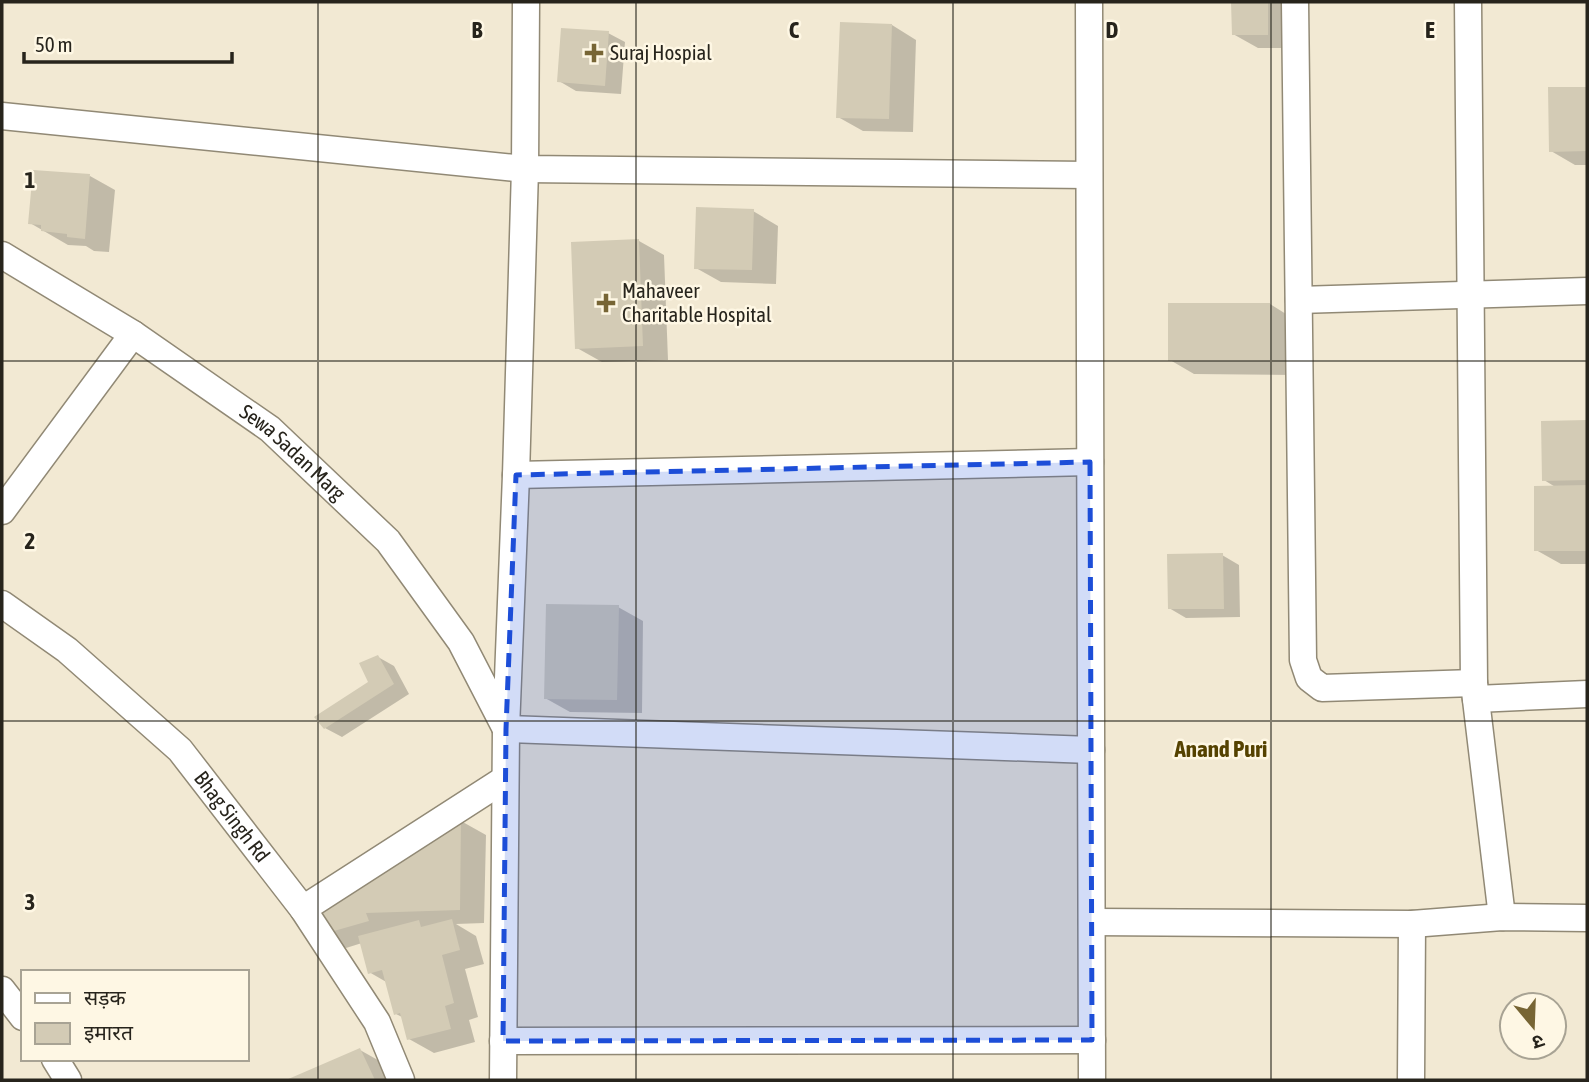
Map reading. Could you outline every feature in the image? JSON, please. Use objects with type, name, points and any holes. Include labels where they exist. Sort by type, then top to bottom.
[{"type":"street","points":[[503,1080],[506,729],[525,169],[526,2]]},
{"type":"street","points":[[1089,2],[1092,1080]]},
{"type":"street","points":[[1295,2],[1303,660],[1308,678],[1322,688],[1587,694]]},
{"type":"street","points":[[1468,2],[1475,691],[1502,917]]},
{"type":"street","points":[[2,116],[525,169],[1089,174]]},
{"type":"street","name":"Sewa Sadan Marg","points":[[2,255],[133,334],[270,429],[388,541],[461,642],[506,729]]},
{"type":"street","points":[[1299,300],[1587,291]]},
{"type":"street","points":[[2,511],[133,334]]},
{"type":"street","points":[[516,475],[1090,462]]},
{"type":"street","name":"Bhag Singh Rd","points":[[2,604],[67,650],[180,750],[303,909],[377,1022],[401,1080]]},
{"type":"street","points":[[506,729],[1091,750]]},
{"type":"street","points":[[303,909],[505,779]]},
{"type":"street","points":[[1092,922],[1412,924],[1502,917],[1587,918]]},
{"type":"street","points":[[1411,1080],[1412,924]]},
{"type":"street","points":[[2,990],[21,1014]]},
{"type":"street","points":[[503,1041],[1092,1040]]},
{"type":"street","points":[[56,1061],[68,1080]]},
{"type":"highlighted area","points":[[1090,462],[1092,1040],[503,1041],[506,729],[516,475]]},
{"type":"building","points":[[1231,2],[1268,2],[1268,35],[1232,35]]},
{"type":"building","points":[[840,22],[892,24],[889,119],[836,118]]},
{"type":"building","points":[[561,28],[609,31],[605,86],[557,82]]},
{"type":"building","points":[[1548,87],[1587,87],[1587,151],[1549,152]]},
{"type":"building","points":[[33,170],[90,174],[85,239],[41,231],[41,225],[28,224]]},
{"type":"building","points":[[696,207],[754,209],[752,270],[694,269]]},
{"type":"building","points":[[639,239],[643,346],[575,349],[571,242]]},
{"type":"building","points":[[1168,303],[1270,303],[1270,361],[1168,361]]},
{"type":"building","points":[[1587,420],[1587,480],[1542,481],[1541,421]]},
{"type":"building","points":[[1587,485],[1587,551],[1534,551],[1534,486]]},
{"type":"building","points":[[1223,553],[1224,609],[1168,609],[1167,554]]},
{"type":"building","points":[[546,604],[619,605],[617,700],[544,699]]},
{"type":"building","points":[[378,655],[394,684],[324,729],[314,717],[368,682],[359,663]]},
{"type":"building","points":[[461,819],[460,910],[366,913],[369,921],[320,935],[310,914]]},
{"type":"building","points":[[452,919],[460,950],[442,955],[454,1003],[445,1006],[451,1029],[407,1040],[400,1013],[394,1015],[382,970],[368,974],[358,936],[419,920],[421,927]]},
{"type":"building","points":[[360,1048],[375,1080],[286,1080]]},
{"type":"place","name":"Suraj Hospial","points":[[594,53]]},
{"type":"place","name":"Mahaveer Charitable Hospital","points":[[606,303]]},
{"type":"district","name":"Anand Puri","points":[[1221,749]]}]
